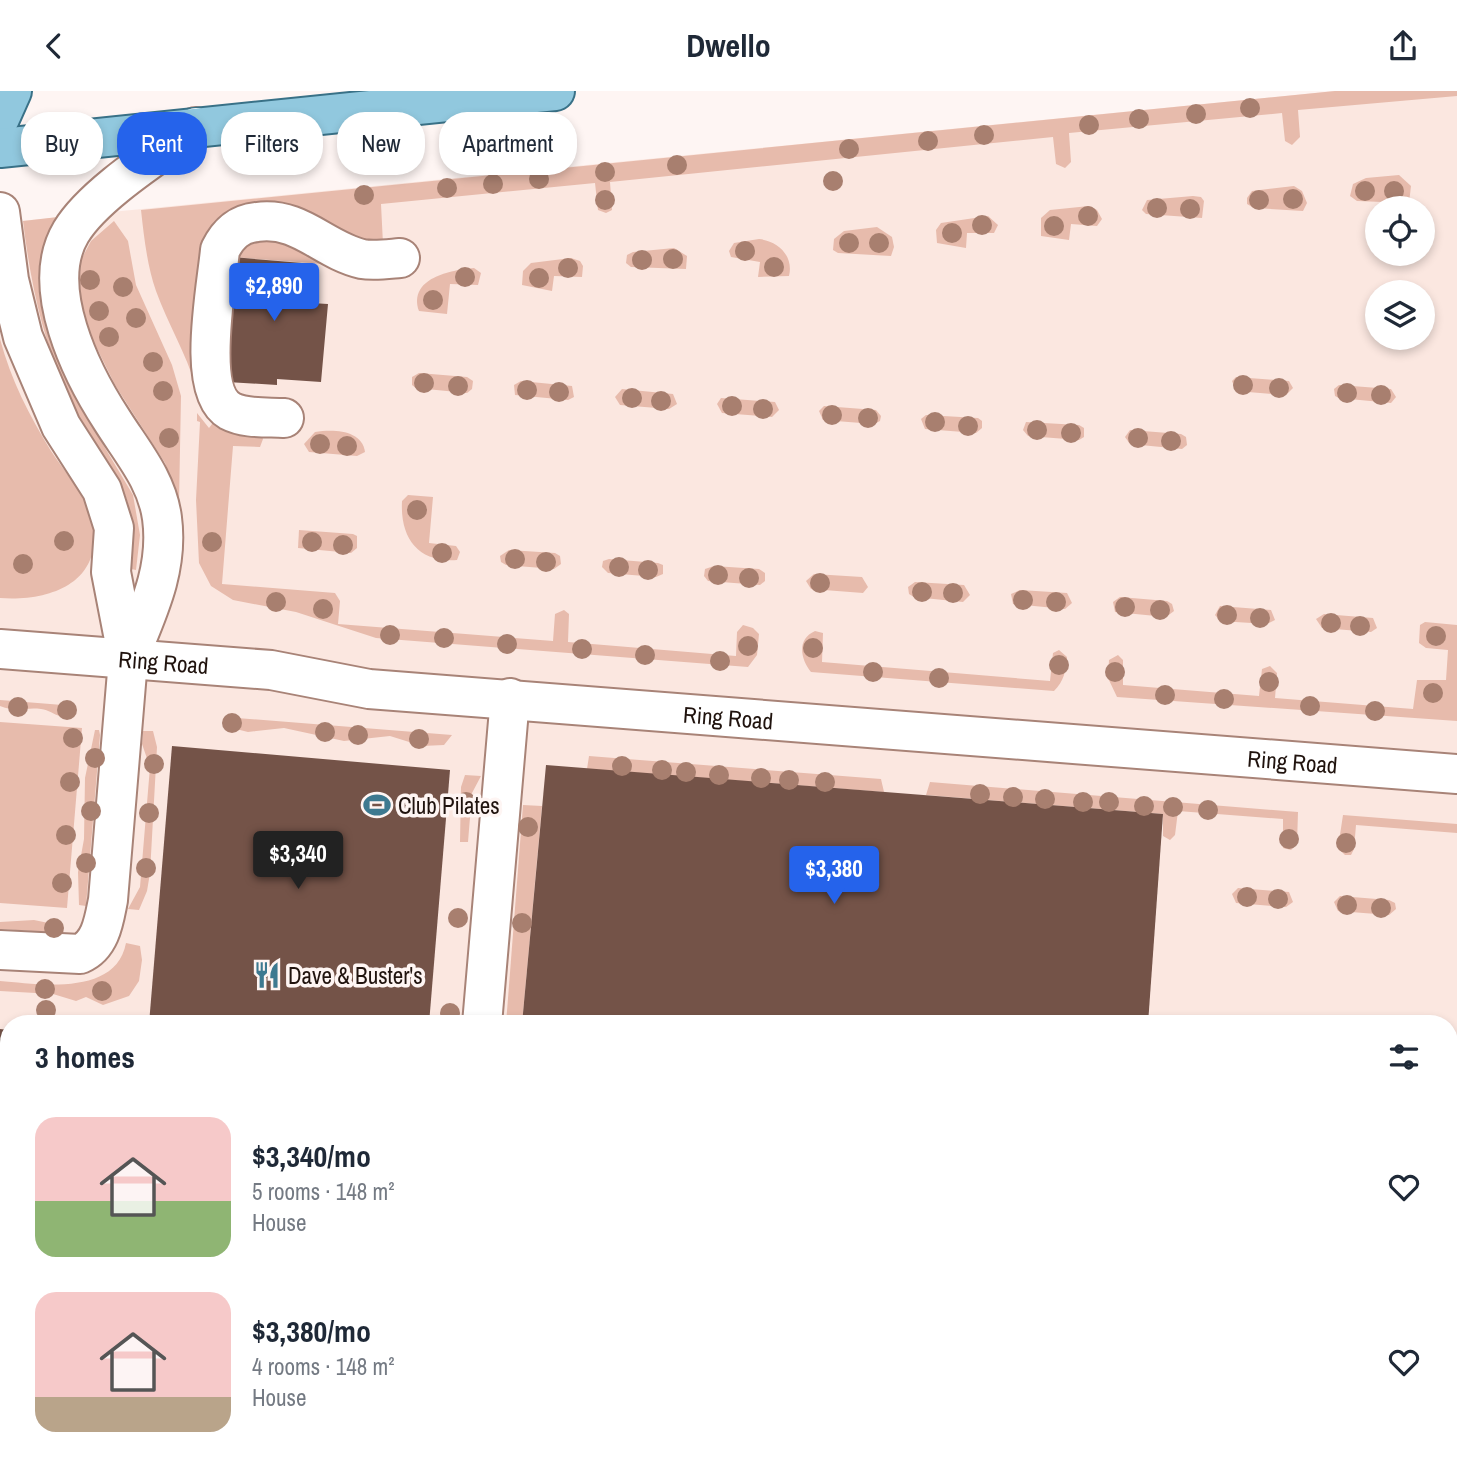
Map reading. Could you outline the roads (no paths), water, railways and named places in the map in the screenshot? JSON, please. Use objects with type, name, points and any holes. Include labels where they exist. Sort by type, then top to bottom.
[{"type":"main road","points":[[0,118],[12,91]]},
{"type":"main road","points":[[207,126],[555,91]]},
{"type":"main road","points":[[0,148],[117,135]]},
{"type":"lane","points":[[128,660],[160,584],[162,518],[153,485],[93,389],[76,354],[66,323],[60,286],[62,258],[70,233],[91,209],[130,175]]},
{"type":"lane","points":[[0,212],[9,280],[23,337],[61,426],[111,509],[115,548],[111,572],[128,660],[108,901],[102,927],[90,948],[80,954],[0,950]]},
{"type":"lane","points":[[284,418],[230,411],[222,404],[212,384],[210,359],[220,250],[225,241],[242,225],[276,221],[297,226],[342,252],[363,259],[400,258]]},
{"type":"lane","name":"Ring Road","points":[[0,649],[271,670],[369,688],[1457,774]]},
{"type":"lane","points":[[483,1015],[510,698]]},
{"type":"place","name":"Club Pilates","points":[[377,805]]},
{"type":"place","name":"Dave & Buster's","points":[[267,975]]}]
